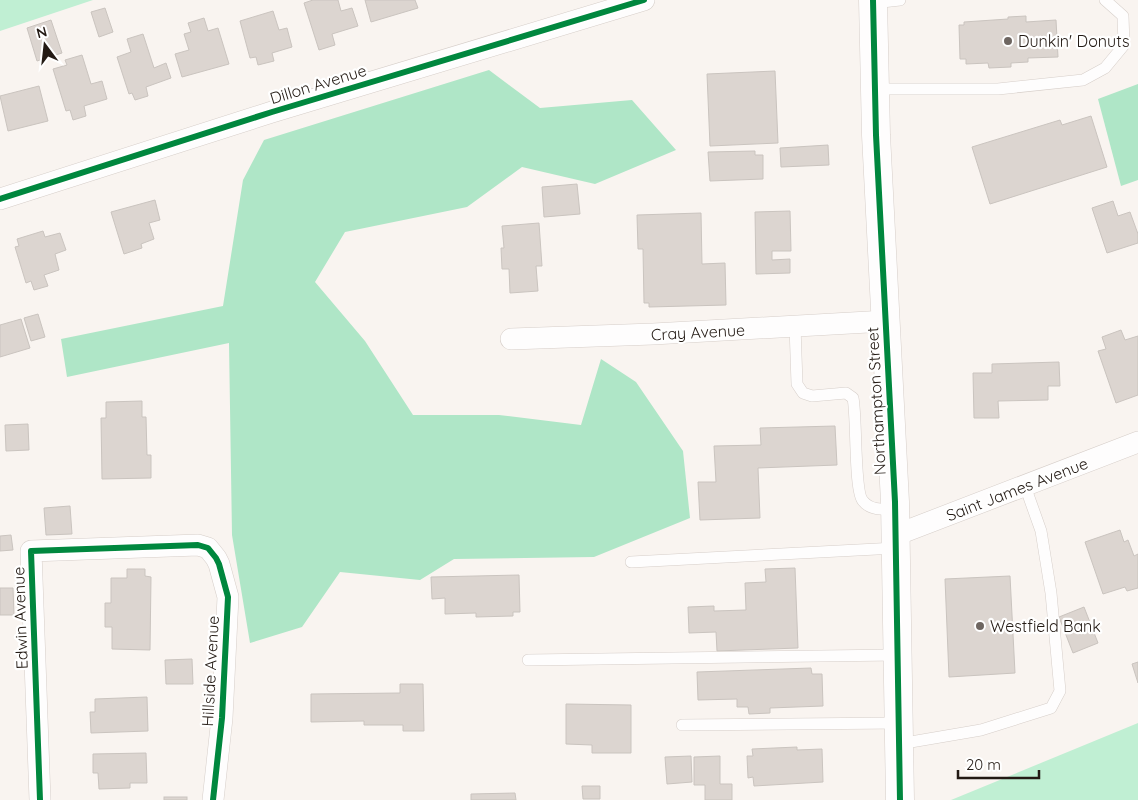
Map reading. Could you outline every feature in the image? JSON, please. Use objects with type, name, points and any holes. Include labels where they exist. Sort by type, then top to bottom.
[{"type":"main road","name":"Northampton Street","points":[[873,1],[876,136],[895,531],[900,800]]},
{"type":"street","name":"Dillon Avenue","points":[[0,199],[272,112],[644,0]]},
{"type":"street","name":"Cray Avenue","points":[[511,339],[653,334],[886,321]]},
{"type":"street","name":"Saint James Avenue","points":[[895,531],[1025,486],[1138,442]]},
{"type":"street","name":"Edwin Avenue","points":[[40,800],[32,551],[198,545],[208,548]]},
{"type":"street","name":"Hillside Avenue","points":[[208,548],[219,564],[228,597],[222,718],[213,800]]},
{"type":"lane","points":[[873,1],[900,0]]},
{"type":"lane","points":[[875,89],[998,89],[1083,80],[1105,68],[1124,45],[1123,16],[1106,0]]},
{"type":"lane","points":[[795,326],[797,384],[803,393],[812,396],[846,393],[852,398],[855,411],[858,487],[862,501],[895,531]]},
{"type":"lane","points":[[682,725],[899,734],[981,730],[1051,708],[1060,691],[1051,593],[1042,531],[1025,486]]},
{"type":"lane","points":[[631,562],[895,531]]},
{"type":"lane","points":[[528,660],[898,655]]},
{"type":"green space","points":[[0,0],[93,0],[0,31]]},
{"type":"green space","points":[[489,70],[540,108],[632,100],[676,150],[595,184],[522,167],[467,207],[345,232],[315,282],[365,341],[413,415],[499,415],[581,425],[601,359],[636,382],[683,451],[690,518],[594,557],[454,559],[420,580],[340,572],[302,627],[250,643],[232,535],[229,343],[67,377],[61,339],[223,306],[243,180],[264,140]]},
{"type":"green space","points":[[1138,84],[1138,180],[1121,186],[1098,99]]},
{"type":"green space","points":[[1138,723],[1138,800],[951,800]]},
{"type":"building","points":[[313,0],[338,0],[341,11],[352,8],[358,26],[332,34],[335,45],[319,50],[304,3]]},
{"type":"building","points":[[365,0],[415,0],[418,8],[371,22]]},
{"type":"building","points":[[105,8],[113,32],[99,37],[91,12]]},
{"type":"building","points":[[273,11],[279,30],[287,28],[292,47],[272,53],[274,61],[258,65],[256,57],[250,58],[240,21]]},
{"type":"building","name":"Dunkin' Donuts","points":[[1026,16],[1026,22],[1056,20],[1058,57],[1028,58],[1028,62],[1011,63],[1011,67],[989,68],[988,63],[966,64],[966,59],[960,59],[959,25],[964,25],[964,22]]},
{"type":"building","points":[[204,18],[208,31],[218,28],[229,64],[182,77],[175,54],[189,50],[184,34],[191,32],[188,23]]},
{"type":"building","points":[[51,20],[62,53],[37,61],[27,28]]},
{"type":"building","points":[[143,34],[154,68],[166,63],[171,78],[146,87],[148,96],[135,100],[132,93],[129,94],[117,57],[131,52],[127,39]]},
{"type":"building","points":[[82,55],[91,84],[102,81],[107,99],[84,106],[86,116],[73,120],[70,110],[66,111],[53,69],[67,65],[65,60]]},
{"type":"building","points":[[775,71],[778,143],[710,146],[707,74]]},
{"type":"building","points":[[39,86],[48,121],[8,131],[0,96]]},
{"type":"building","points":[[1091,116],[1107,167],[990,204],[972,147],[1060,120],[1062,125]]},
{"type":"building","points":[[828,145],[829,165],[781,167],[780,148]]},
{"type":"building","points":[[755,151],[755,155],[763,155],[763,179],[710,181],[708,152]]},
{"type":"building","points":[[577,184],[580,214],[544,217],[542,187]]},
{"type":"building","points":[[155,200],[160,220],[149,223],[154,239],[141,244],[142,248],[124,254],[111,212]]},
{"type":"building","points":[[1113,201],[1118,216],[1130,212],[1138,234],[1138,243],[1107,253],[1092,208]]},
{"type":"building","points":[[790,211],[791,251],[772,251],[772,260],[790,259],[790,273],[756,274],[755,212]]},
{"type":"building","points":[[701,213],[702,264],[725,263],[726,305],[649,307],[649,303],[644,303],[643,249],[638,249],[637,215]]},
{"type":"building","points":[[539,223],[542,266],[536,266],[538,291],[510,293],[509,269],[502,269],[501,248],[504,248],[502,226]]},
{"type":"building","points":[[43,231],[45,237],[60,233],[66,250],[55,254],[59,270],[44,275],[48,286],[34,290],[31,281],[26,283],[15,247],[19,246],[17,239]]},
{"type":"building","points":[[38,314],[45,337],[31,341],[24,318]]},
{"type":"building","points":[[21,319],[30,348],[0,357],[0,325]]},
{"type":"building","points":[[1121,330],[1125,340],[1138,336],[1138,395],[1116,403],[1098,351],[1106,349],[1102,337]]},
{"type":"building","points":[[1059,362],[1060,386],[1048,386],[1048,400],[998,401],[999,418],[974,418],[973,373],[992,373],[992,364]]},
{"type":"building","points":[[142,401],[142,417],[146,417],[147,455],[151,455],[151,478],[102,479],[101,418],[106,418],[106,402]]},
{"type":"building","points":[[28,424],[29,450],[6,451],[5,425]]},
{"type":"building","points":[[835,426],[837,465],[758,468],[760,518],[700,520],[698,482],[716,482],[714,446],[761,445],[760,428]]},
{"type":"building","points":[[70,506],[72,534],[46,535],[44,508]]},
{"type":"building","points":[[1120,530],[1124,542],[1128,540],[1134,556],[1138,554],[1138,588],[1127,591],[1125,587],[1103,594],[1085,542]]},
{"type":"building","points":[[11,535],[13,550],[0,551],[0,536]]},
{"type":"building","points":[[795,568],[798,648],[717,651],[716,632],[689,633],[688,607],[714,606],[714,611],[746,610],[745,583],[766,582],[765,569]]},
{"type":"building","points":[[127,569],[145,569],[145,576],[151,577],[150,650],[112,649],[112,627],[105,627],[105,603],[111,603],[111,578],[127,578]]},
{"type":"building","points":[[519,575],[520,612],[513,612],[513,616],[476,617],[476,613],[445,614],[445,598],[432,599],[431,577]]},
{"type":"building","name":"Westfield Bank","points":[[1010,576],[1015,673],[949,677],[945,579]]},
{"type":"building","points":[[0,588],[13,588],[14,615],[0,615]]},
{"type":"building","points":[[1084,607],[1098,643],[1073,653],[1059,617]]},
{"type":"building","points":[[192,659],[193,684],[166,684],[165,660]]},
{"type":"building","points":[[1138,662],[1138,683],[1132,664]]},
{"type":"building","points":[[811,668],[812,674],[822,674],[823,706],[770,708],[770,713],[749,714],[748,707],[737,707],[737,699],[698,700],[697,672]]},
{"type":"building","points":[[400,684],[423,684],[424,731],[403,731],[403,725],[364,725],[364,721],[311,722],[311,694],[400,693]]},
{"type":"building","points":[[147,697],[148,731],[91,733],[90,712],[95,712],[95,699]]},
{"type":"building","points":[[566,704],[631,705],[631,753],[592,753],[592,745],[566,744]]},
{"type":"building","points":[[797,747],[797,750],[822,749],[823,782],[754,786],[753,777],[748,778],[747,756],[753,756],[752,749]]},
{"type":"building","points":[[146,753],[147,783],[130,783],[130,788],[99,789],[98,773],[93,773],[93,754]]},
{"type":"building","points":[[691,756],[692,782],[667,784],[665,757]]},
{"type":"building","points":[[720,756],[720,784],[732,784],[732,800],[705,800],[705,785],[694,785],[694,757]]},
{"type":"building","points":[[582,786],[600,786],[600,799],[583,799]]},
{"type":"building","points":[[515,793],[516,800],[471,800],[471,794]]},
{"type":"building","points":[[164,797],[187,797],[187,800],[164,800]]},
{"type":"cycle path","points":[[0,199],[272,112],[644,0]]},
{"type":"cycle path","points":[[873,0],[876,135],[895,502],[900,800]]},
{"type":"cycle path","points":[[40,800],[31,551],[198,545],[208,548],[216,558],[228,597],[222,718],[213,800]]},
{"type":"place","name":"Dunkin' Donuts","points":[[1008,41]]},
{"type":"place","name":"Westfield Bank","points":[[980,626]]}]
